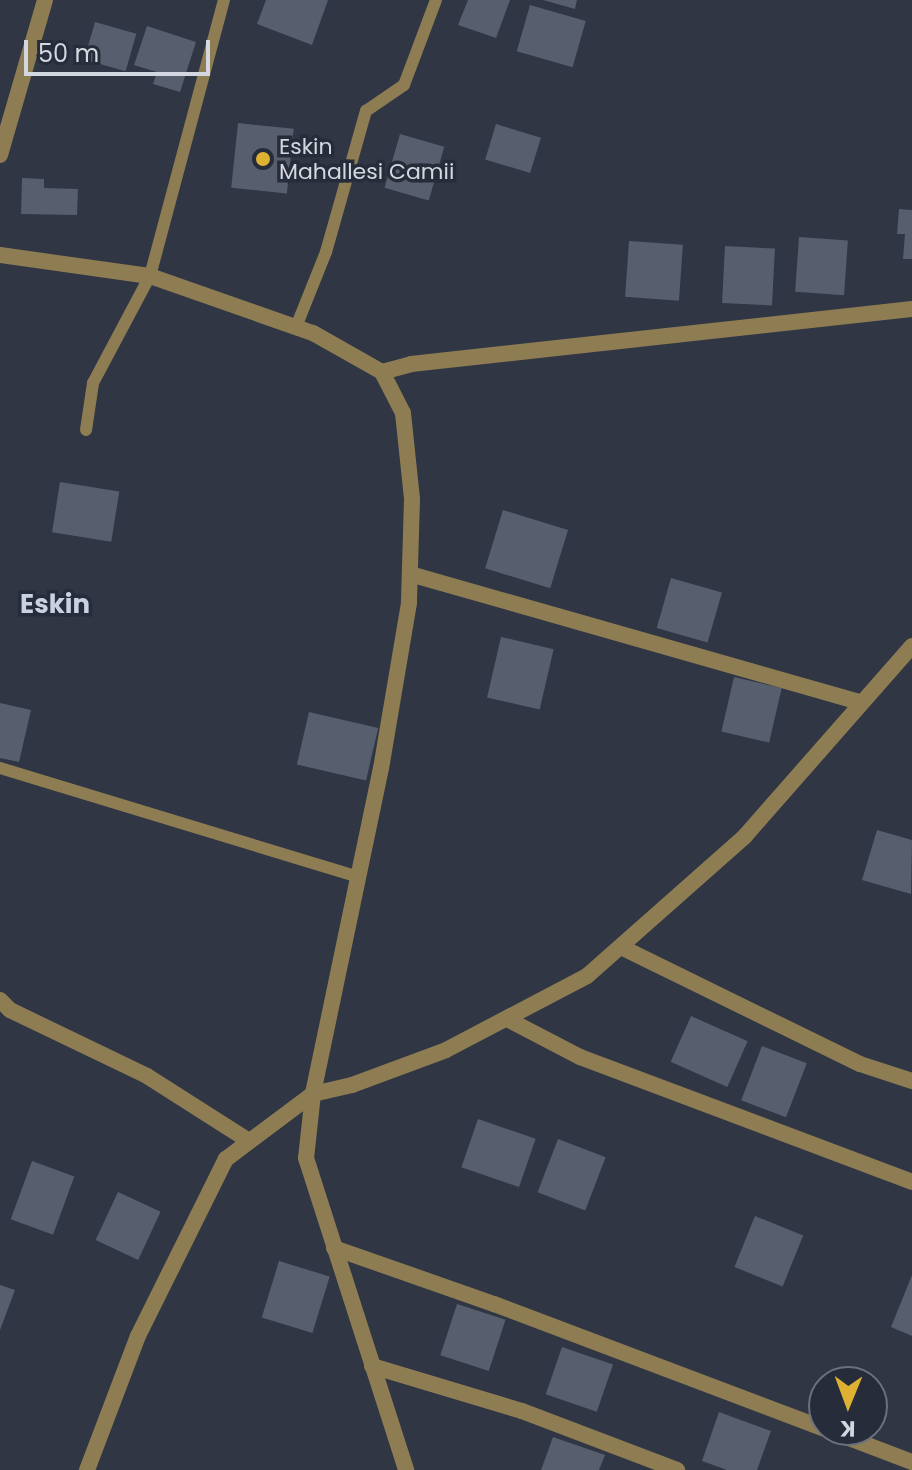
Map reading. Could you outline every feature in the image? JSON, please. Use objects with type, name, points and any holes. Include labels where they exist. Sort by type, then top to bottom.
[{"type":"street","points":[[0,155],[45,0]]},
{"type":"street","points":[[0,255],[150,276],[296,327],[382,372],[403,413],[412,499],[409,603],[381,768],[313,1094],[306,1158],[406,1470]]},
{"type":"street","points":[[382,372],[411,364],[912,309]]},
{"type":"street","points":[[410,574],[860,702]]},
{"type":"street","points":[[87,1470],[138,1336],[226,1159],[313,1094],[352,1085],[446,1050],[587,976],[745,836],[912,646]]},
{"type":"street","points":[[621,947],[860,1064],[912,1081]]},
{"type":"street","points":[[0,1000],[10,1010],[147,1076],[249,1141]]},
{"type":"street","points":[[507,1019],[580,1057],[912,1182]]},
{"type":"street","points":[[334,1248],[494,1304],[808,1422]]},
{"type":"street","points":[[372,1366],[522,1411],[677,1470]]},
{"type":"street","points":[[870,1446],[912,1462]]},
{"type":"lane","points":[[86,430],[93,383],[150,276],[224,0]]},
{"type":"lane","points":[[296,327],[326,252],[366,111],[404,85],[436,0]]},
{"type":"lane","points":[[0,768],[358,877]]},
{"type":"building","points":[[266,0],[328,0],[312,45],[257,24]]},
{"type":"building","points":[[468,0],[510,0],[496,38],[458,25]]},
{"type":"building","points":[[543,0],[577,0],[575,9]]},
{"type":"building","points":[[530,5],[586,21],[573,67],[517,51]]},
{"type":"building","points":[[95,22],[136,34],[126,71],[84,59]]},
{"type":"building","points":[[147,26],[196,42],[180,92],[153,84],[157,72],[134,65]]},
{"type":"building","name":"Eskin Mahallesi Camii","points":[[238,123],[294,129],[287,193],[231,188]]},
{"type":"building","points":[[496,124],[541,138],[530,173],[485,159]]},
{"type":"building","points":[[400,134],[444,147],[429,201],[385,188]]},
{"type":"building","points":[[22,178],[44,179],[44,188],[78,189],[77,215],[21,214]]},
{"type":"building","points":[[899,209],[912,210],[912,259],[903,259],[905,234],[897,234]]},
{"type":"building","points":[[799,237],[848,240],[844,295],[795,292]]},
{"type":"building","points":[[629,241],[683,245],[679,301],[625,297]]},
{"type":"building","points":[[725,246],[775,249],[772,306],[722,303]]},
{"type":"building","points":[[60,482],[119,491],[111,542],[52,532]]},
{"type":"building","points":[[503,510],[568,530],[550,588],[485,568]]},
{"type":"building","points":[[671,578],[722,593],[708,643],[657,628]]},
{"type":"building","points":[[501,637],[554,649],[540,710],[487,697]]},
{"type":"building","points":[[734,677],[782,688],[769,743],[721,732]]},
{"type":"building","points":[[0,703],[31,710],[19,762],[0,758]]},
{"type":"building","points":[[309,712],[378,728],[366,781],[297,765]]},
{"type":"building","points":[[877,830],[912,840],[911,894],[862,880]]},
{"type":"building","points":[[691,1016],[748,1041],[727,1087],[671,1062]]},
{"type":"building","points":[[762,1046],[807,1063],[786,1117],[741,1100]]},
{"type":"building","points":[[478,1119],[536,1139],[519,1187],[461,1167]]},
{"type":"building","points":[[558,1139],[606,1157],[585,1210],[538,1192]]},
{"type":"building","points":[[32,1161],[74,1176],[53,1235],[11,1219]]},
{"type":"building","points":[[118,1192],[161,1212],[138,1260],[96,1240]]},
{"type":"building","points":[[755,1216],[803,1235],[783,1286],[734,1267]]},
{"type":"building","points":[[279,1261],[330,1276],[312,1333],[262,1317]]},
{"type":"building","points":[[912,1275],[912,1336],[891,1327]]},
{"type":"building","points":[[0,1285],[15,1290],[0,1330]]},
{"type":"building","points":[[457,1304],[506,1320],[489,1371],[440,1355]]},
{"type":"building","points":[[562,1347],[613,1365],[597,1412],[546,1394]]},
{"type":"building","points":[[719,1412],[771,1431],[757,1470],[727,1470],[702,1461]]},
{"type":"building","points":[[553,1437],[605,1455],[599,1470],[541,1470]]},
{"type":"place","name":"Eskin Mahallesi Camii","points":[[263,159]]},
{"type":"district","name":"Eskin","points":[[55,605]]}]
